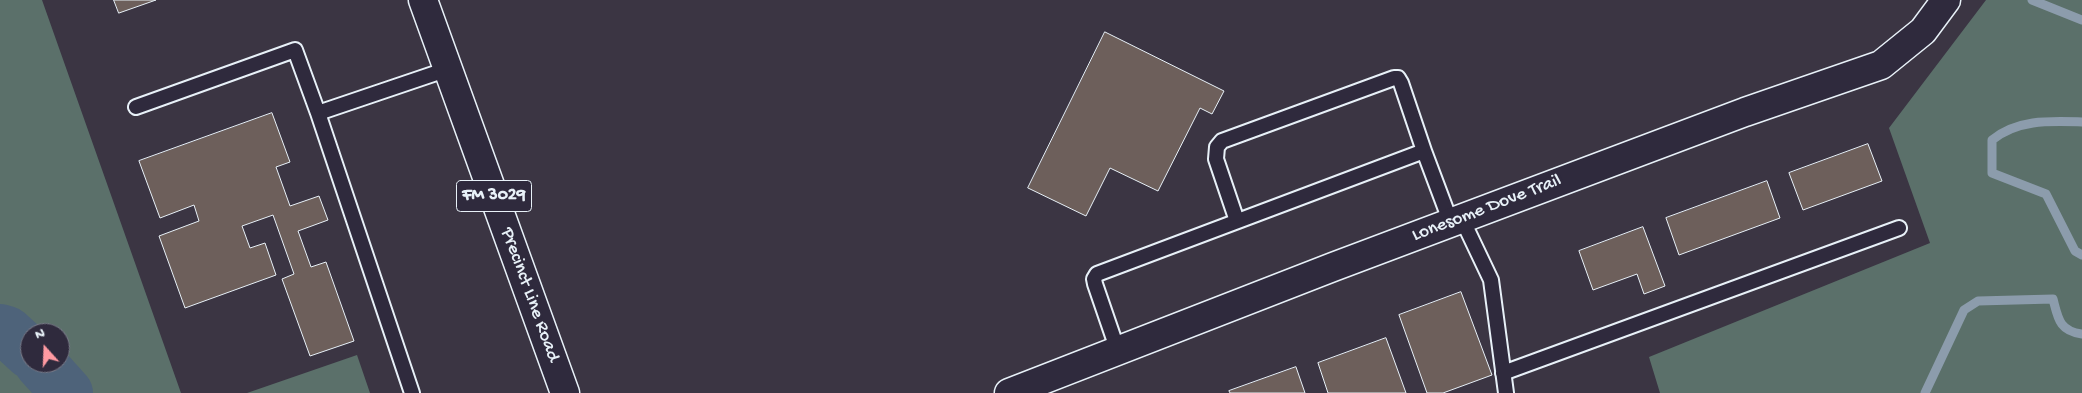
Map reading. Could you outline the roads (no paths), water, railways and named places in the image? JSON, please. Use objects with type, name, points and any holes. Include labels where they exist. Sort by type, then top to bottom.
[{"type":"street","name":"Precinct Line Road","points":[[423,0],[565,393]]},
{"type":"street","name":"Lonesome Dove Trail","points":[[1009,393],[1745,112],[1881,65],[1924,31],[1946,0]]},
{"type":"lane","points":[[136,106],[295,50],[412,393]]},
{"type":"lane","points":[[318,113],[448,69]]},
{"type":"lane","points":[[1237,221],[1216,159],[1217,147],[1222,141],[1398,78],[1424,151],[1457,221],[1491,280],[1506,393]]},
{"type":"lane","points":[[1118,351],[1095,284],[1094,278],[1097,274],[1424,151]]},
{"type":"lane","points":[[1503,373],[1899,228]]},
{"type":"waterway","points":[[2032,0],[2082,20]]},
{"type":"waterway","points":[[2082,122],[2046,122],[2023,125],[2002,133],[1992,140],[1992,173],[2046,194],[2075,251],[2082,255]]},
{"type":"waterway","points":[[1925,393],[1964,310],[1978,301],[2053,299],[2058,318],[2064,327],[2082,334]]},
{"type":"waterway","points":[[0,330],[7,332],[20,344]]},
{"type":"waterway","points":[[49,373],[67,393]]}]
